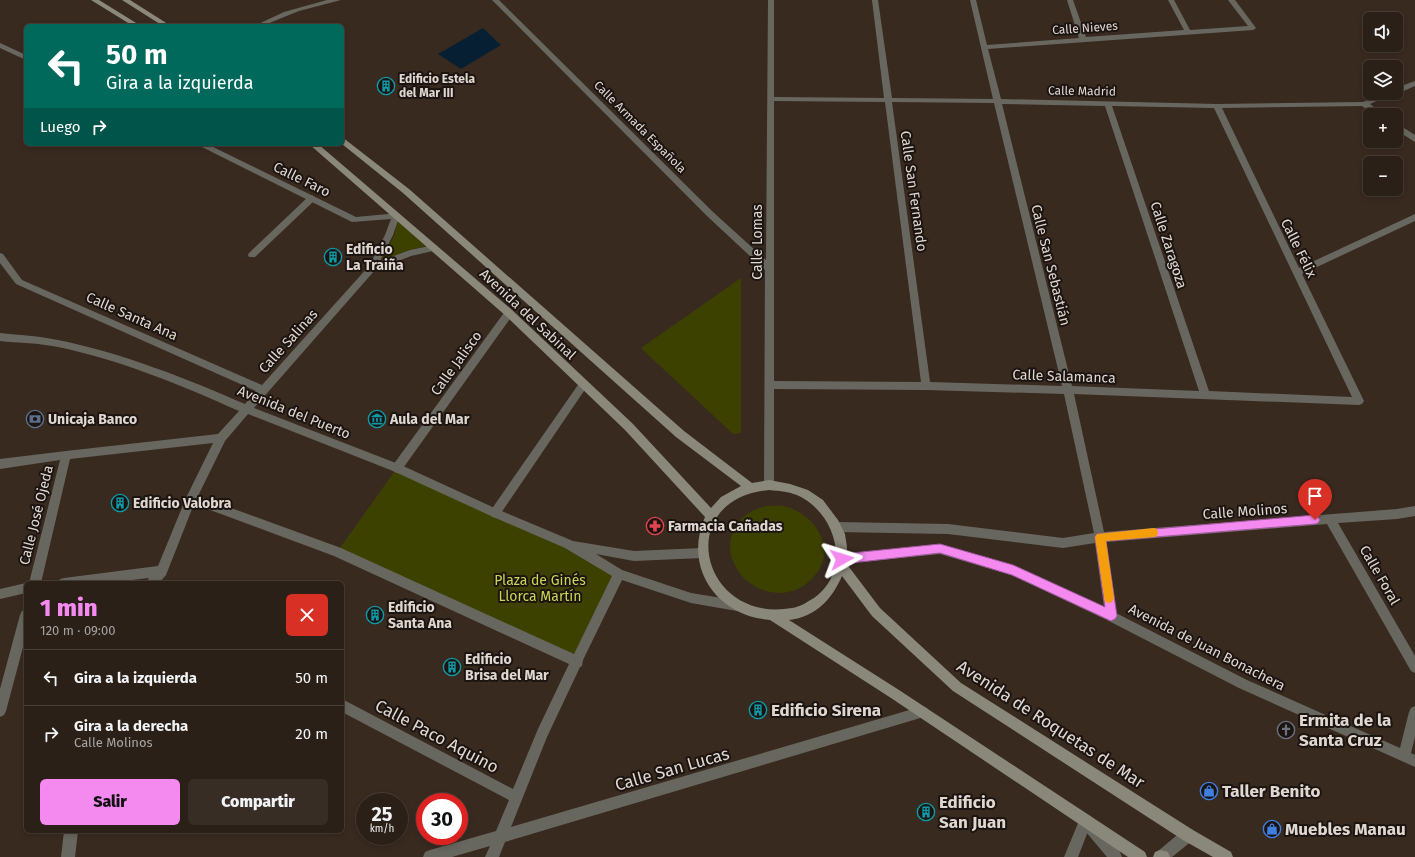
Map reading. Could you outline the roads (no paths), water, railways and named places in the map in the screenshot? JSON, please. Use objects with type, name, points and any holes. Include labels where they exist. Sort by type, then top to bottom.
[{"type":"main road","points":[[94,0],[135,24]]},
{"type":"main road","points":[[125,0],[165,24]]},
{"type":"main road","name":"Avenida del Sabinal","points":[[344,142],[406,191],[680,434],[750,487]]},
{"type":"main road","name":"Avenida del Sabinal","points":[[316,146],[510,313],[583,385],[629,427],[711,516]]},
{"type":"main road","points":[[769,484],[790,488],[810,496],[826,509],[837,527],[842,543],[842,562],[837,577],[827,593],[812,606],[794,614],[773,616],[754,613],[737,606],[719,591],[707,573],[702,553],[702,540],[705,528],[711,516],[721,504],[734,494],[750,487],[769,484]]},
{"type":"main road","name":"Avenida de Roquetas de Mar","points":[[842,562],[876,612],[957,687],[1188,835],[1226,857]]},
{"type":"main road","points":[[773,616],[923,712],[1140,857]]},
{"type":"street","points":[[261,24],[272,18],[314,4],[338,0]]},
{"type":"street","name":"Calle Armada Española","points":[[495,0],[710,214],[770,269]]},
{"type":"street","name":"Calle Lomas","points":[[769,484],[770,0]]},
{"type":"street","name":"Calle San Fernando","points":[[875,0],[926,386]]},
{"type":"street","name":"Calle San Sebastián","points":[[973,0],[1068,390],[1100,537],[1111,616]]},
{"type":"street","points":[[1070,0],[1083,39]]},
{"type":"street","points":[[1171,0],[1188,32]]},
{"type":"street","name":"Calle Nieves","points":[[984,47],[1253,28],[1231,0]]},
{"type":"street","points":[[0,45],[24,57]]},
{"type":"street","points":[[1403,88],[1415,83]]},
{"type":"street","name":"Calle Madrid","points":[[770,99],[997,101],[1217,106],[1364,104],[1373,100]]},
{"type":"street","name":"Calle Zaragoza","points":[[1108,104],[1205,395]]},
{"type":"street","points":[[1364,104],[1370,108]]},
{"type":"street","name":"Calle Félix","points":[[1217,106],[1359,401]]},
{"type":"street","points":[[1403,131],[1415,139]]},
{"type":"street","name":"Calle Faro","points":[[204,146],[355,220],[396,215]]},
{"type":"street","points":[[252,255],[312,198]]},
{"type":"street","points":[[372,268],[390,235],[396,215]]},
{"type":"street","points":[[1297,273],[1415,217]]},
{"type":"street","points":[[372,268],[410,253],[434,248]]},
{"type":"street","name":"Calle Santa Ana","points":[[0,256],[19,282],[263,390]]},
{"type":"street","name":"Calle Salinas","points":[[154,581],[162,571],[191,498],[221,438],[372,268]]},
{"type":"street","name":"Calle Jalisco","points":[[397,468],[510,313]]},
{"type":"street","name":"Avenida del Puerto","points":[[0,337],[56,343],[103,354],[207,392],[246,409],[397,468],[495,513],[569,544]]},
{"type":"street","points":[[495,513],[583,385]]},
{"type":"street","name":"Calle Salamanca","points":[[769,385],[926,386],[1359,401]]},
{"type":"street","points":[[0,464],[66,455],[221,438]]},
{"type":"street","name":"Calle José Ojeda","points":[[35,581],[66,455]]},
{"type":"street","points":[[191,498],[337,552],[578,662]]},
{"type":"street","name":"Calle Molinos","points":[[1100,537],[1397,514],[1415,511]]},
{"type":"street","name":"Calle Foral","points":[[1330,519],[1415,667]]},
{"type":"street","points":[[837,527],[948,529],[1063,543],[1100,537]]},
{"type":"street","points":[[569,544],[634,556],[702,553]]},
{"type":"street","points":[[569,544],[619,574],[691,598],[737,606]]},
{"type":"street","name":"Avenida de Juan Bonachera","points":[[842,562],[940,549],[1013,570],[1111,616],[1243,684],[1410,759]]},
{"type":"street","points":[[80,581],[162,571]]},
{"type":"street","points":[[492,857],[542,733],[578,662],[619,574]]},
{"type":"street","points":[[0,594],[24,588]]},
{"type":"street","points":[[0,711],[24,622]]},
{"type":"street","name":"Calle Paco Aquino","points":[[344,706],[516,797]]},
{"type":"street","name":"Calle San Lucas","points":[[430,857],[923,712]]},
{"type":"street","points":[[1410,759],[1415,712]]},
{"type":"street","points":[[1071,857],[1086,821],[1115,857]]},
{"type":"street","points":[[68,857],[71,833]]},
{"type":"street","points":[[1162,857],[1188,835]]},
{"type":"water","points":[[483,28],[501,45],[461,69],[438,54]]},
{"type":"place","name":"Edificio Estela del Mar III","points":[[386,86]]},
{"type":"place","name":"Edificio La Traiña","points":[[333,257]]},
{"type":"place","name":"Unicaja Banco","points":[[35,419]]},
{"type":"place","name":"Aula del Mar","points":[[377,419]]},
{"type":"place","name":"Edificio Valobra","points":[[120,503]]},
{"type":"place","name":"Farmacia Cañadas","points":[[655,526]]},
{"type":"place","name":"Edificio Santa Ana","points":[[375,615]]},
{"type":"place","name":"Edificio Brisa del Mar","points":[[452,667]]},
{"type":"place","name":"Edificio Sirena","points":[[758,710]]},
{"type":"place","name":"Ermita de la Santa Cruz","points":[[1286,730]]},
{"type":"place","name":"Taller Benito","points":[[1209,791]]},
{"type":"place","name":"Edificio San Juan","points":[[926,812]]},
{"type":"place","name":"Muebles Manau","points":[[1272,829]]},
{"type":"park label","name":"Plaza de Ginés Llorca Martín","points":[[540,588]]}]
